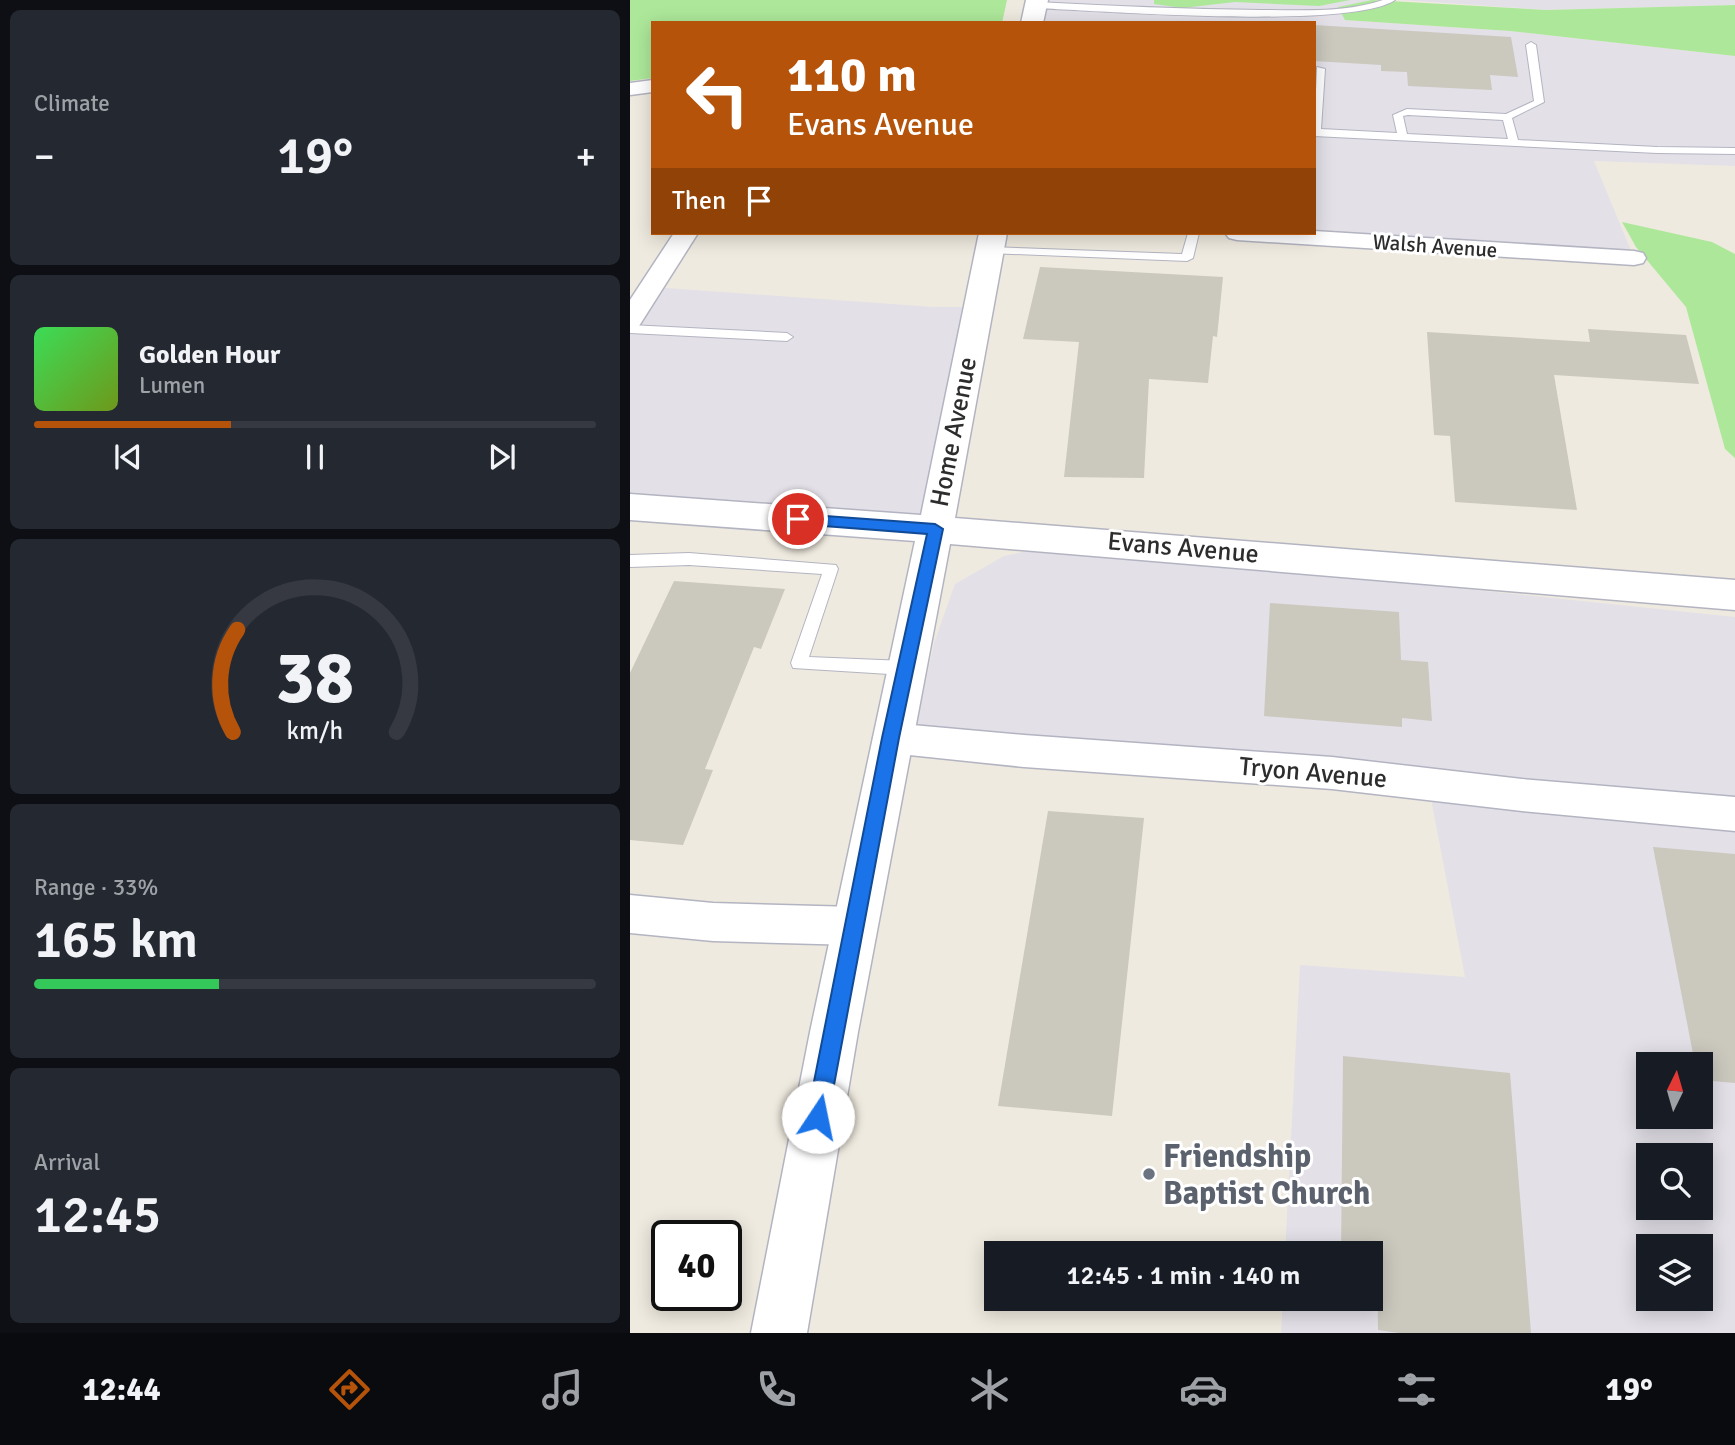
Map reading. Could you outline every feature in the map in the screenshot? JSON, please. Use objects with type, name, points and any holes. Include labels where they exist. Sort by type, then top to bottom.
[{"type":"street","points":[[630,89],[651,86]]},
{"type":"street","points":[[630,320],[685,235]]},
{"type":"street","name":"Walsh Avenue","points":[[1269,235],[1634,258]]},
{"type":"street","name":"Home Avenue","points":[[779,1333],[890,738],[935,529],[991,242]]},
{"type":"street","name":"Evans Avenue","points":[[631,508],[935,529],[1735,595]]},
{"type":"street","name":"Tryon Avenue","points":[[890,738],[1024,751],[1332,773],[1522,795],[1735,814]]},
{"type":"street","points":[[630,914],[713,922],[855,926]]},
{"type":"lane","points":[[1035,9],[1309,13],[1375,9],[1391,0]]},
{"type":"lane","points":[[1403,137],[1398,115],[1407,111],[1507,117],[1539,102],[1531,45]]},
{"type":"lane","points":[[1316,120],[1320,69]]},
{"type":"lane","points":[[1507,117],[1514,143]]},
{"type":"lane","points":[[1316,133],[1735,151]]},
{"type":"lane","points":[[991,242],[1187,258],[1193,235]]},
{"type":"lane","points":[[630,329],[787,337]]},
{"type":"lane","points":[[630,561],[689,559],[831,569],[799,663],[905,667]]},
{"type":"shaded area","points":[[1037,0],[1372,0],[1339,7],[1346,20],[1510,31],[1735,56],[1735,166],[1594,161],[1634,258],[1316,233],[1316,21],[1032,21]]},
{"type":"shaded area","points":[[1402,0],[1735,0],[1735,5],[1546,10]]},
{"type":"shaded area","points":[[652,287],[934,307],[977,307],[935,529],[630,507],[630,320]]},
{"type":"shaded area","points":[[1053,546],[1735,617],[1735,1333],[1281,1333],[1282,1311],[1383,1311],[1383,1241],[1286,1241],[1300,965],[1465,977],[1432,804],[1436,772],[915,731],[934,643],[955,584],[1004,556]]},
{"type":"green space","points":[[630,0],[1007,0],[1002,21],[651,21],[651,78],[630,81]]},
{"type":"green space","points":[[1154,0],[1350,0],[1319,6],[1235,2],[1183,8],[1154,4]]},
{"type":"green space","points":[[1372,0],[1546,10],[1735,5],[1735,56],[1510,31],[1345,20],[1338,7]]},
{"type":"green space","points":[[1622,222],[1712,242],[1735,254],[1735,458],[1725,449],[1686,307],[1636,247]]},
{"type":"building","points":[[1316,25],[1511,37],[1518,77],[1490,75],[1492,90],[1408,86],[1407,72],[1381,71],[1381,65],[1316,61]]},
{"type":"building","points":[[1040,267],[1223,277],[1217,337],[1213,336],[1208,383],[1149,379],[1144,478],[1064,477],[1079,342],[1023,339]]},
{"type":"building","points":[[1588,329],[1686,335],[1699,384],[1554,375],[1577,510],[1455,502],[1450,436],[1434,435],[1427,332],[1590,342]]},
{"type":"building","points":[[674,581],[785,589],[761,649],[754,647],[705,769],[713,770],[683,845],[630,840],[630,673]]},
{"type":"building","points":[[1270,603],[1399,612],[1401,660],[1428,662],[1432,721],[1402,718],[1402,727],[1264,716]]},
{"type":"building","points":[[1048,811],[1144,818],[1112,1116],[998,1106]]},
{"type":"building","points":[[1653,847],[1735,854],[1735,1083],[1713,1081],[1713,1052],[1693,1052]]},
{"type":"building","points":[[1343,1056],[1510,1073],[1531,1333],[1399,1333],[1378,1330],[1378,1311],[1383,1311],[1383,1241],[1341,1241]]},
{"type":"place","name":"Friendship Baptist Church","points":[[1149,1174]]},
{"type":"route","points":[[798,519],[935,529],[890,738],[818,1117]]}]
